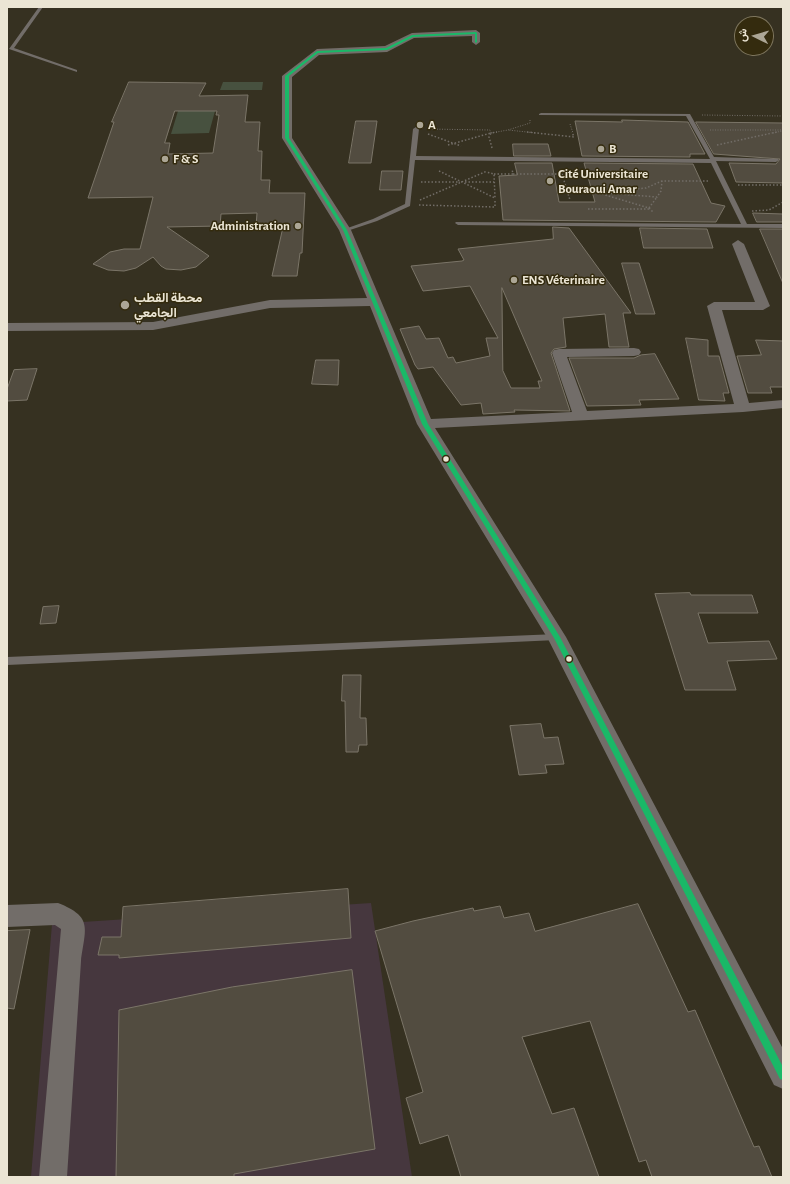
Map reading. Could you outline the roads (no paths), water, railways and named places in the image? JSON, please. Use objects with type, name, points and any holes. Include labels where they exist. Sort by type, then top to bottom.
[{"type":"street","points":[[476,42],[476,34],[412,36],[387,49],[317,52],[287,76],[287,138],[345,230],[425,424],[557,636],[783,1076]]},
{"type":"street","points":[[738,244],[763,306],[714,306],[744,408]]},
{"type":"street","points":[[7,327],[153,326],[270,304],[374,302]]},
{"type":"street","points":[[581,417],[559,353],[634,352]]},
{"type":"street","points":[[425,424],[744,408],[783,404]]},
{"type":"street","points":[[7,916],[58,914],[72,923],[73,932],[69,961],[53,1177]]},
{"type":"lane","points":[[41,7],[11,49],[75,71]]},
{"type":"lane","points":[[541,114],[688,115],[725,183],[745,226]]},
{"type":"lane","points":[[345,230],[375,220],[408,205],[416,129]]},
{"type":"lane","points":[[414,158],[776,160]]},
{"type":"lane","points":[[458,223],[783,226]]},
{"type":"lane","points":[[7,661],[557,636]]},
{"type":"place","name":"A","points":[[420,125]]},
{"type":"place","name":"B","points":[[601,149]]},
{"type":"place","name":"F & S","points":[[165,159]]},
{"type":"place","name":"Cité Universitaire Bouraoui Amar","points":[[550,181]]},
{"type":"place","name":"Administration","points":[[298,226]]},
{"type":"place","name":"ENS Véterinaire","points":[[514,280]]},
{"type":"place","name":"محطة القطب الجامعي","points":[[125,305]]}]
